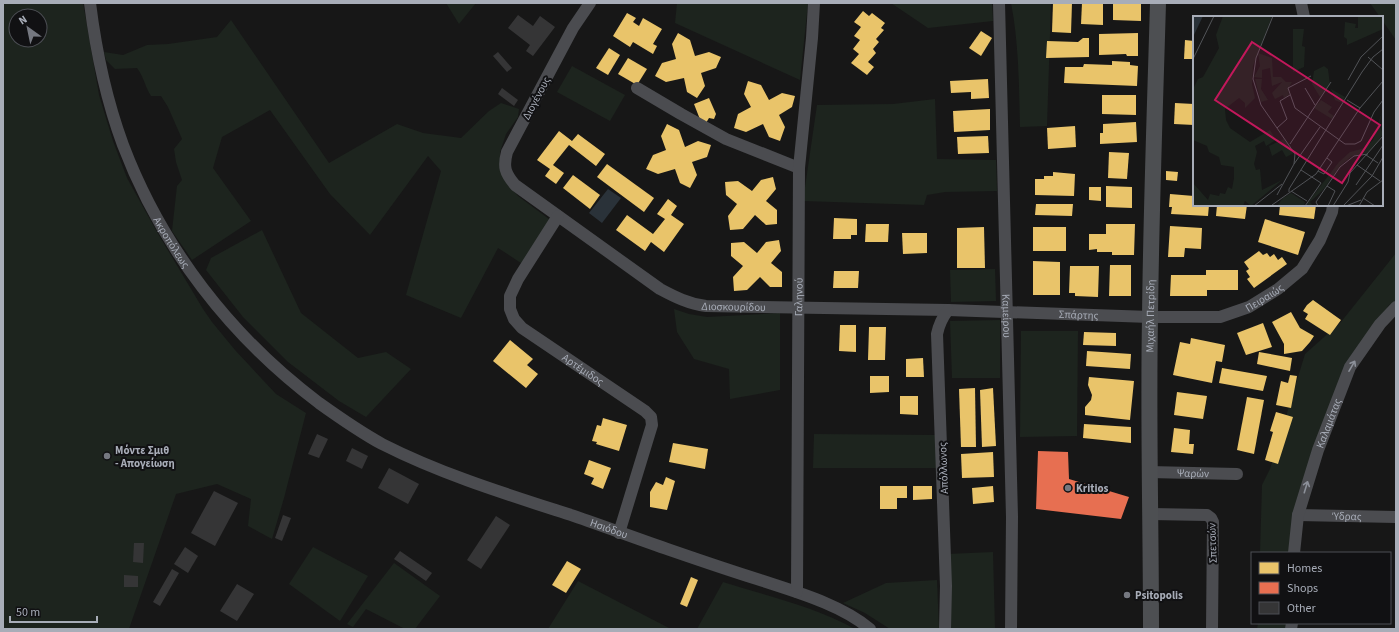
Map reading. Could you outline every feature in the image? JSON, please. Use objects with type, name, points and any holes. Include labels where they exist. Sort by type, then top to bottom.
[{"type":"main road","name":"Μιχαήλ Πετρίδη","points":[[1151,629],[1151,514],[1149,472],[1150,317],[1158,3]]},
{"type":"street","name":"Ακροπόλεως","points":[[90,3],[99,64],[108,100],[122,143],[135,175],[170,241],[199,283],[250,344],[291,382],[348,424]]},
{"type":"street","name":"Διογένους","points":[[506,170],[505,161],[508,152],[573,28],[590,3]]},
{"type":"street","name":"Γαληνού","points":[[798,592],[798,308],[800,168],[814,3]]},
{"type":"street","name":"Καμείρου","points":[[999,3],[1012,518],[1011,629]]},
{"type":"street","points":[[1301,3],[1304,16]]},
{"type":"street","points":[[637,88],[726,139],[800,168]]},
{"type":"street","name":"Διοσκουρίδου","points":[[506,170],[509,178],[515,185],[660,289],[680,300],[694,304],[706,306],[1008,312]]},
{"type":"street","name":"Πειραιώς","points":[[1150,317],[1220,317],[1249,306],[1278,289],[1302,269],[1320,240],[1332,212],[1332,206]]},
{"type":"street","name":"Αρτέμιδος","points":[[558,216],[518,279],[510,296],[510,309],[514,319],[522,328],[645,410],[651,417],[652,425],[619,533]]},
{"type":"street","name":"Καλαμάτας","points":[[1294,552],[1298,515],[1318,450],[1350,367],[1380,324],[1396,307]]},
{"type":"street","name":"Απόλλωνος","points":[[945,629],[946,586],[937,334],[938,325],[948,310]]},
{"type":"street","name":"Σπάρτης","points":[[1008,312],[1150,317]]},
{"type":"street","name":"Ησιόδου","points":[[348,424],[381,443],[445,473],[718,567],[798,592],[850,615],[870,629]]},
{"type":"street","name":"Ψαρών","points":[[1149,472],[1237,474]]},
{"type":"street","name":"Σπετσών","points":[[1151,514],[1207,515],[1212,518],[1212,629]]},
{"type":"street","name":"Ύδρας","points":[[1298,515],[1396,517]]},
{"type":"shaded area","points":[[3,3],[83,3],[99,95],[113,141],[127,178],[157,232],[212,322],[235,350],[276,394],[306,413],[272,539],[248,526],[251,499],[217,484],[176,494],[129,629],[3,629]]},
{"type":"shaded area","points":[[446,3],[476,3],[459,24]]},
{"type":"shaded area","points":[[677,3],[808,3],[800,80],[675,23]]},
{"type":"shaded area","points":[[891,3],[992,3],[993,21],[928,28]]},
{"type":"shaded area","points":[[1011,3],[1051,3],[1047,126],[1020,127],[1017,49]]},
{"type":"shaded area","points":[[1370,3],[1396,4],[1396,40],[1383,21],[1383,16],[1379,16]]},
{"type":"shaded area","points":[[231,20],[329,163],[397,124],[423,133],[461,138],[489,111],[501,103],[519,109],[518,117],[506,134],[500,152],[500,165],[511,188],[518,196],[553,222],[524,265],[498,248],[461,318],[406,295],[441,171],[428,156],[370,235],[330,194],[270,110],[222,137],[213,168],[251,221],[192,260],[172,231],[177,186],[182,180],[176,162],[174,149],[182,139],[168,107],[161,96],[151,96],[137,68],[115,69],[106,60],[104,52],[123,55],[147,45],[168,44],[217,37]]},
{"type":"shaded area","points":[[572,66],[625,95],[610,121],[557,92]]},
{"type":"shaded area","points":[[935,99],[937,159],[996,160],[997,191],[945,192],[927,195],[924,205],[803,201],[817,105],[893,104]]},
{"type":"shaded area","points":[[608,189],[621,198],[602,223],[589,213]]},
{"type":"shaded area","points":[[262,230],[301,313],[358,358],[386,352],[411,369],[366,417],[339,401],[288,362],[243,317],[206,270],[211,258]]},
{"type":"shaded area","points":[[1396,253],[1396,301],[1389,305],[1342,377],[1290,552],[1260,552],[1262,485],[1270,469],[1305,354],[1341,322]]},
{"type":"shaded area","points":[[995,269],[996,301],[951,302],[950,270]]},
{"type":"shaded area","points":[[674,309],[689,314],[707,317],[780,313],[780,390],[730,399],[729,369],[694,359],[677,332]]},
{"type":"shaded area","points":[[1000,320],[1000,378],[952,378],[950,321]]},
{"type":"shaded area","points":[[1021,331],[1078,331],[1077,436],[1020,437]]},
{"type":"shaded area","points":[[814,434],[935,435],[939,468],[813,468]]},
{"type":"shaded area","points":[[313,547],[368,576],[340,621],[289,584]]},
{"type":"shaded area","points":[[993,552],[995,629],[948,629],[947,554]]},
{"type":"shaded area","points":[[394,563],[440,596],[415,629],[405,629],[366,609],[353,627],[347,624]]},
{"type":"shaded area","points":[[937,580],[939,629],[890,629],[865,613],[843,603],[886,583]]},
{"type":"shaded area","points":[[578,581],[671,629],[548,629]]},
{"type":"shaded area","points":[[723,582],[807,608],[855,629],[697,629]]},
{"type":"shaded area","points":[[1258,624],[1288,624],[1287,629],[1257,629]]},
{"type":"building: Homes","points":[[1053,3],[1072,3],[1071,33],[1052,32]]},
{"type":"building: Homes","points":[[1082,3],[1103,3],[1103,25],[1081,24]]},
{"type":"building: Homes","points":[[1113,3],[1141,3],[1141,21],[1113,20]]},
{"type":"building: Homes","points":[[863,11],[869,16],[872,13],[885,23],[881,28],[884,30],[876,39],[879,42],[873,49],[876,53],[868,62],[874,67],[867,75],[851,63],[859,54],[853,49],[860,40],[854,36],[861,27],[854,22]]},
{"type":"building: Homes","points":[[627,13],[636,18],[633,22],[639,26],[643,18],[662,29],[653,44],[657,46],[653,54],[633,42],[630,47],[613,36]]},
{"type":"building: Homes","points":[[981,31],[992,38],[981,56],[969,48]]},
{"type":"building: Homes","points":[[678,33],[690,40],[695,56],[709,52],[721,57],[716,68],[701,73],[705,86],[697,98],[687,92],[684,78],[666,82],[655,76],[662,63],[676,59],[672,44]]},
{"type":"building: Homes","points":[[1138,33],[1138,56],[1127,56],[1126,54],[1099,55],[1099,34]]},
{"type":"building: Homes","points":[[1083,38],[1089,38],[1089,57],[1046,58],[1047,41],[1078,42]]},
{"type":"building: Homes","points":[[1185,40],[1193,41],[1193,59],[1184,59]]},
{"type":"building: Homes","points":[[609,48],[620,55],[608,75],[596,68]]},
{"type":"building: Homes","points":[[628,58],[647,69],[637,85],[618,74]]},
{"type":"building: Homes","points":[[1112,61],[1130,62],[1130,65],[1138,66],[1137,86],[1064,83],[1065,67],[1083,67],[1084,64],[1112,65]]},
{"type":"building: Homes","points":[[988,79],[989,98],[971,99],[971,92],[951,93],[950,81]]},
{"type":"building: Homes","points":[[748,81],[761,85],[769,100],[782,93],[795,96],[792,107],[779,115],[785,127],[780,141],[769,137],[763,124],[746,132],[734,128],[738,114],[751,107],[744,94]]},
{"type":"building: Homes","points":[[1102,95],[1136,95],[1136,115],[1102,114]]},
{"type":"building: Homes","points":[[709,98],[716,114],[714,119],[709,118],[706,123],[701,122],[694,104]]},
{"type":"building: Homes","points":[[1175,103],[1193,104],[1193,125],[1174,124]]},
{"type":"building: Homes","points":[[990,109],[990,130],[954,132],[953,111]]},
{"type":"building: Homes","points":[[1136,122],[1137,142],[1100,144],[1100,133],[1103,133],[1103,124]]},
{"type":"building: Homes","points":[[667,124],[679,130],[685,147],[698,141],[711,145],[707,157],[692,162],[697,175],[690,188],[680,183],[675,169],[658,174],[646,169],[653,155],[666,150],[661,136]]},
{"type":"building: Homes","points":[[1075,126],[1076,147],[1048,149],[1047,128]]},
{"type":"building: Homes","points":[[559,131],[572,141],[578,134],[605,154],[596,166],[569,145],[553,165],[564,173],[556,184],[545,176],[550,169],[537,160]]},
{"type":"building: Homes","points":[[988,136],[989,153],[958,154],[957,137]]},
{"type":"building: Homes","points":[[1109,152],[1129,153],[1127,179],[1108,178]]},
{"type":"building: Homes","points":[[607,164],[654,198],[644,212],[597,177]]},
{"type":"building: Homes","points":[[1166,171],[1178,172],[1177,181],[1166,180]]},
{"type":"building: Homes","points":[[1053,172],[1075,174],[1074,196],[1035,195],[1035,179],[1044,179],[1044,176],[1053,176]]},
{"type":"building: Homes","points":[[573,175],[600,195],[590,209],[563,188]]},
{"type":"building: Homes","points":[[773,177],[776,189],[766,201],[777,210],[777,224],[766,225],[755,215],[743,229],[730,230],[728,216],[737,204],[726,195],[725,182],[738,181],[752,191],[761,180]]},
{"type":"building: Homes","points":[[1106,186],[1132,187],[1132,208],[1106,207]]},
{"type":"building: Homes","points":[[1089,187],[1101,187],[1101,201],[1089,200]]},
{"type":"building: Homes","points":[[1170,194],[1193,196],[1193,206],[1209,206],[1208,216],[1171,214],[1172,207],[1169,207]]},
{"type":"building: Homes","points":[[668,199],[677,206],[671,215],[684,224],[664,252],[651,242],[645,251],[616,230],[627,215],[653,234],[665,219],[657,214]]},
{"type":"building: Homes","points":[[1036,204],[1073,204],[1072,216],[1035,215]]},
{"type":"building: Homes","points":[[1217,206],[1247,206],[1245,219],[1216,216]]},
{"type":"building: Homes","points":[[1280,206],[1316,206],[1314,219],[1279,215]]},
{"type":"building: Homes","points":[[834,218],[857,219],[857,235],[851,235],[851,239],[833,239]]},
{"type":"building: Homes","points":[[1265,219],[1305,232],[1298,255],[1258,242]]},
{"type":"building: Homes","points":[[866,224],[889,224],[888,242],[865,242]]},
{"type":"building: Homes","points":[[1106,224],[1135,224],[1134,255],[1112,255],[1112,252],[1097,252],[1097,249],[1089,250],[1089,234],[1106,234]]},
{"type":"building: Homes","points":[[1170,226],[1202,228],[1201,249],[1185,248],[1184,257],[1168,257]]},
{"type":"building: Homes","points":[[984,227],[985,268],[957,268],[957,228]]},
{"type":"building: Homes","points":[[1033,227],[1066,227],[1066,251],[1033,251]]},
{"type":"building: Homes","points":[[902,233],[927,233],[927,253],[903,254]]},
{"type":"building: Homes","points":[[779,240],[781,251],[771,263],[782,272],[782,287],[770,287],[760,277],[747,290],[734,291],[733,277],[743,266],[731,256],[731,243],[744,242],[757,253],[766,242]]},
{"type":"building: Homes","points":[[1259,251],[1263,255],[1267,253],[1270,257],[1274,254],[1278,260],[1282,257],[1287,264],[1254,288],[1247,279],[1250,277],[1246,271],[1249,269],[1244,262]]},
{"type":"building: Homes","points":[[1033,261],[1060,262],[1060,295],[1033,295]]},
{"type":"building: Homes","points":[[1110,265],[1131,265],[1131,296],[1109,296]]},
{"type":"building: Homes","points":[[1070,266],[1099,266],[1098,297],[1075,296],[1075,293],[1069,293]]},
{"type":"building: Homes","points":[[1206,270],[1238,270],[1238,290],[1207,290],[1207,296],[1170,296],[1171,275],[1206,275]]},
{"type":"building: Homes","points":[[834,271],[859,271],[858,288],[833,288]]},
{"type":"building: Homes","points":[[1313,300],[1341,320],[1330,335],[1305,319],[1308,314],[1303,311]]},
{"type":"building: Homes","points":[[1291,312],[1300,328],[1314,336],[1302,351],[1284,354],[1284,344],[1272,322]]},
{"type":"building: Homes","points":[[1263,323],[1272,347],[1246,355],[1237,333]]},
{"type":"building: Homes","points":[[840,325],[856,325],[856,352],[839,351]]},
{"type":"building: Homes","points":[[869,327],[886,327],[885,360],[868,360]]},
{"type":"building: Homes","points":[[1084,332],[1116,333],[1116,346],[1083,345]]},
{"type":"building: Homes","points":[[1191,338],[1225,345],[1222,362],[1216,361],[1212,383],[1173,375],[1180,342],[1190,344]]},
{"type":"building: Homes","points":[[510,340],[533,359],[527,365],[538,374],[526,388],[493,361]]},
{"type":"building: Homes","points":[[1087,351],[1131,354],[1130,369],[1086,366]]},
{"type":"building: Homes","points":[[1259,352],[1292,358],[1290,371],[1257,364]]},
{"type":"building: Homes","points":[[923,358],[924,377],[906,377],[906,359]]},
{"type":"building: Homes","points":[[1222,368],[1267,376],[1263,391],[1219,383]]},
{"type":"building: Homes","points":[[1290,375],[1297,376],[1291,408],[1276,405],[1281,381],[1288,383]]},
{"type":"building: Homes","points":[[870,376],[889,376],[889,392],[870,393]]},
{"type":"building: Homes","points":[[1089,377],[1134,381],[1130,420],[1085,415],[1085,407],[1091,400],[1092,395],[1088,385]]},
{"type":"building: Homes","points":[[975,388],[976,447],[961,447],[959,389]]},
{"type":"building: Homes","points":[[993,388],[996,446],[982,447],[980,390]]},
{"type":"building: Homes","points":[[1177,392],[1207,396],[1203,419],[1174,415]]},
{"type":"building: Homes","points":[[900,396],[918,396],[918,415],[900,414]]},
{"type":"building: Homes","points":[[1247,397],[1264,400],[1254,454],[1237,450]]},
{"type":"building: Homes","points":[[1276,412],[1293,417],[1278,464],[1265,460],[1273,432],[1270,431]]},
{"type":"building: Homes","points":[[603,418],[627,425],[619,451],[596,444],[597,442],[592,441],[597,425],[601,426]]},
{"type":"building: Homes","points":[[1084,424],[1131,427],[1131,443],[1083,438]]},
{"type":"building: Homes","points":[[1174,428],[1190,430],[1189,444],[1194,444],[1193,454],[1171,452]]},
{"type":"building: Homes","points":[[673,443],[708,449],[705,469],[669,462]]},
{"type":"building: Homes","points":[[993,452],[994,477],[962,478],[961,454]]},
{"type":"building: Homes","points":[[589,460],[611,468],[603,489],[591,484],[594,478],[584,474]]},
{"type":"building: Homes","points":[[666,477],[675,481],[667,510],[650,507],[650,492],[656,482],[663,485]]},
{"type":"building: Homes","points":[[880,486],[907,486],[907,498],[897,498],[897,509],[880,509]]},
{"type":"building: Homes","points":[[913,486],[932,486],[932,499],[913,500]]},
{"type":"building: Homes","points":[[993,486],[994,502],[973,504],[972,488]]},
{"type":"building: Homes","points":[[567,561],[581,569],[566,593],[552,585]]},
{"type":"building: Homes","points":[[691,577],[698,580],[687,607],[680,604]]},
{"type":"building: Shops","name":"Kritios","points":[[1038,451],[1068,452],[1069,479],[1129,497],[1121,519],[1036,509]]},
{"type":"building: Other","points":[[518,15],[533,26],[540,16],[555,27],[533,56],[526,51],[530,45],[508,28]]},
{"type":"building: Other","points":[[498,52],[512,68],[507,72],[493,56]]},
{"type":"building: Other","points":[[502,88],[518,100],[514,106],[498,94]]},
{"type":"building: Other","points":[[317,434],[328,439],[319,458],[308,454]]},
{"type":"building: Other","points":[[352,448],[368,456],[362,469],[346,461]]},
{"type":"building: Other","points":[[389,468],[419,484],[408,504],[378,488]]},
{"type":"building: Other","points":[[214,491],[238,503],[215,546],[191,533]]},
{"type":"building: Other","points":[[283,515],[291,518],[282,541],[275,538]]},
{"type":"building: Other","points":[[496,516],[510,525],[481,569],[467,560]]},
{"type":"building: Other","points":[[134,543],[144,543],[143,563],[133,562]]},
{"type":"building: Other","points":[[185,547],[198,556],[188,573],[174,564]]},
{"type":"building: Other","points":[[400,551],[432,573],[426,581],[394,559]]},
{"type":"building: Other","points":[[172,569],[179,573],[160,606],[153,602]]},
{"type":"building: Other","points":[[124,575],[138,576],[138,587],[124,587]]},
{"type":"building: Other","points":[[237,584],[254,594],[237,621],[220,611]]},
{"type":"place","name":"Μόντε Σμιθ - Απογείωση","points":[[107,456]]},
{"type":"place","name":"Kritios","points":[[1068,488]]},
{"type":"place","name":"Psitopolis","points":[[1127,595]]}]
